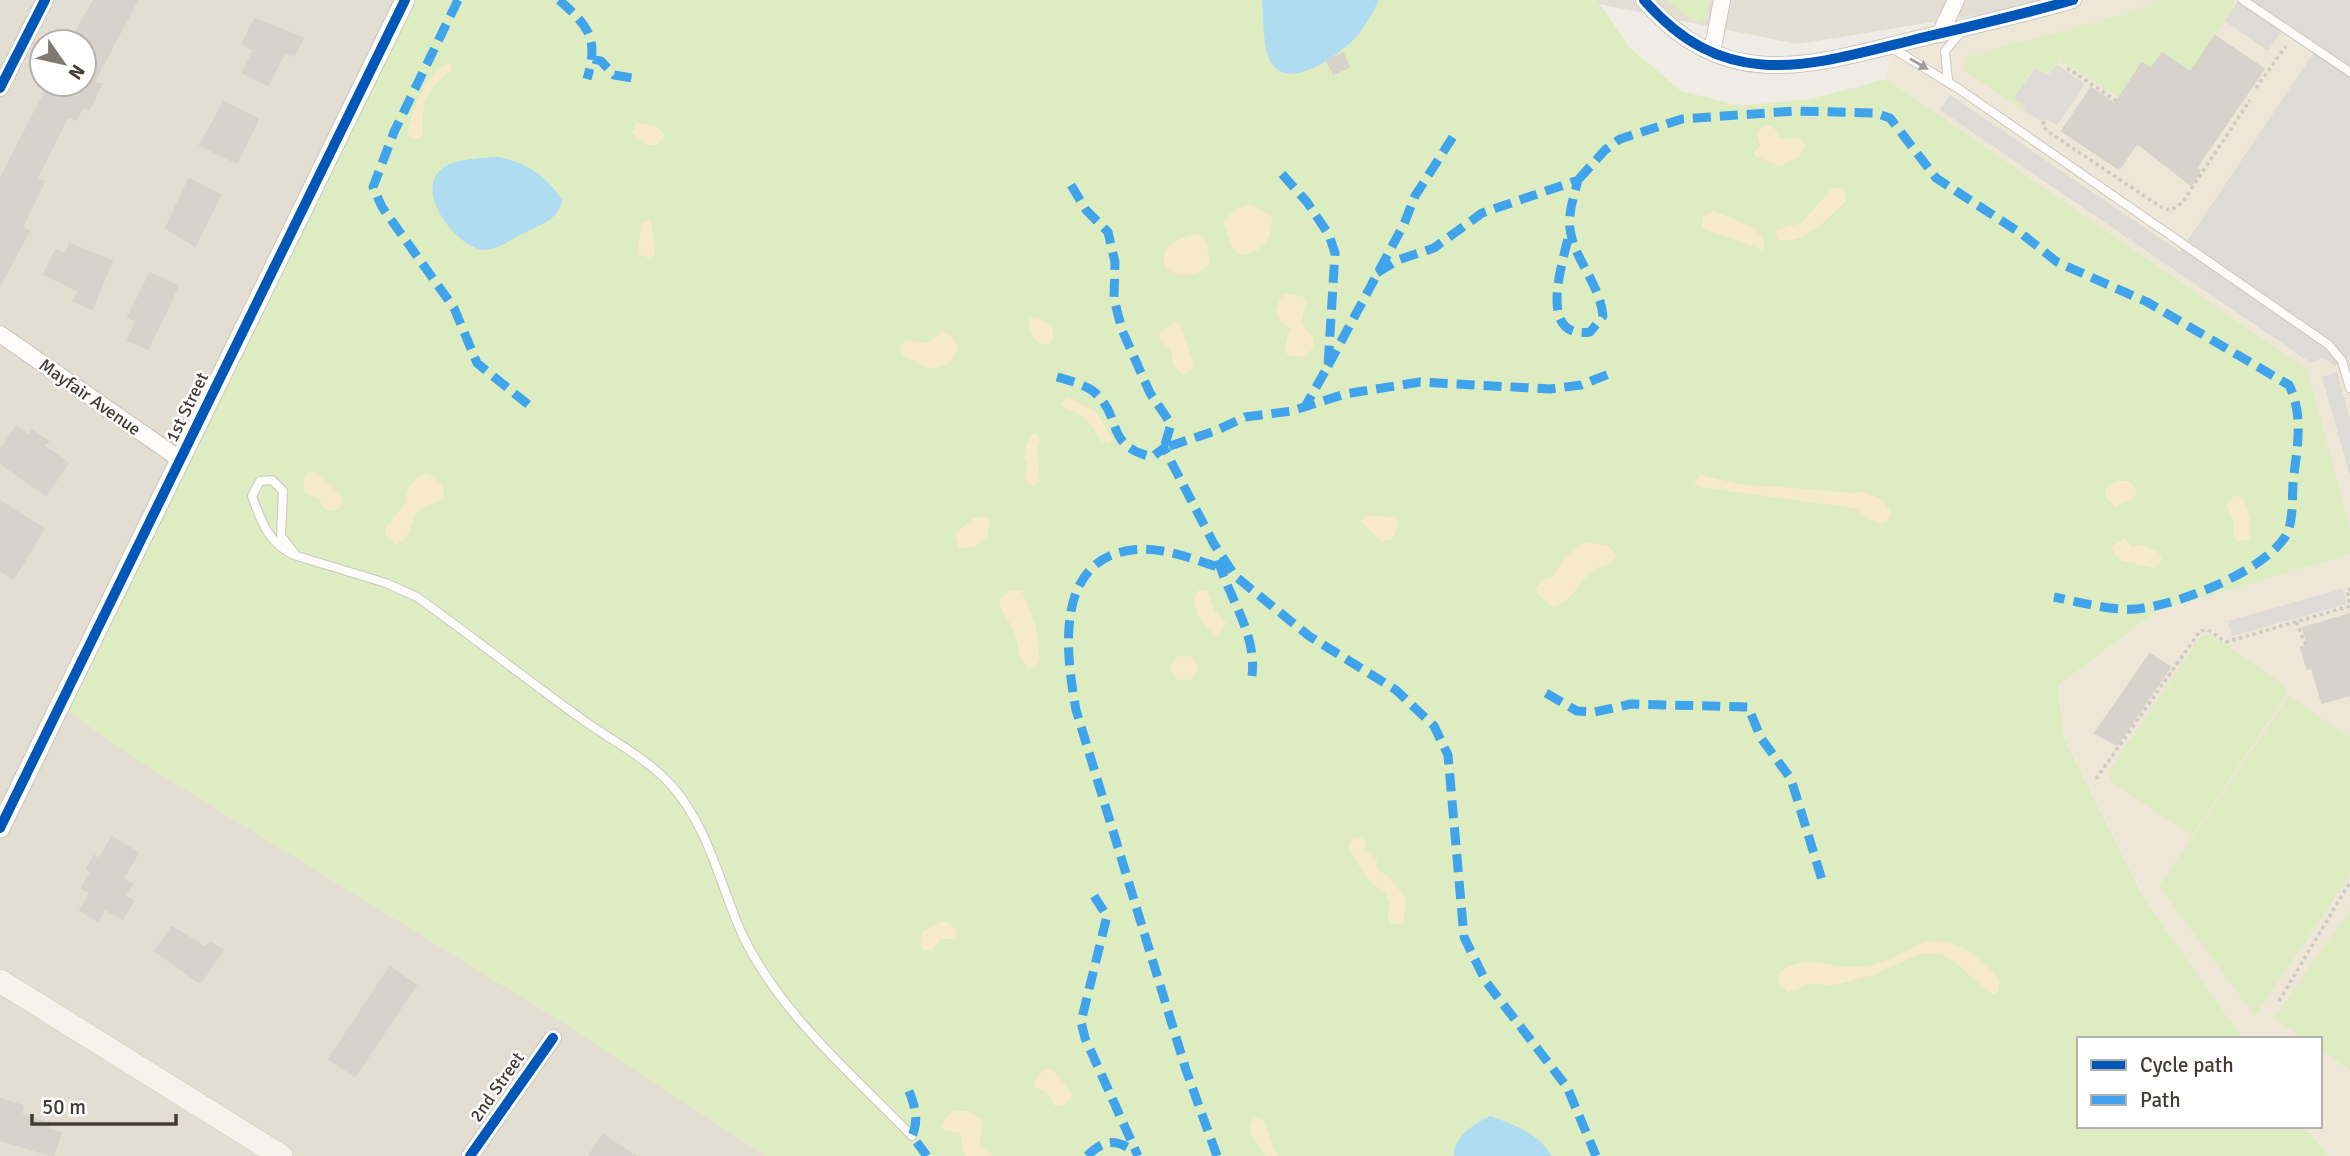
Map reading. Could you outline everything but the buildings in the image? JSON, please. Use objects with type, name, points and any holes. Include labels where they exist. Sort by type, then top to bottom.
[{"type":"main road","points":[[0,981],[281,1156]]},
{"type":"street","points":[[0,88],[45,0]]},
{"type":"street","name":"1st Street","points":[[0,828],[405,0]]},
{"type":"street","points":[[1644,0],[1685,39],[1735,61],[1779,67],[1825,61],[1965,29],[2073,0]]},
{"type":"street","points":[[1712,52],[1722,0]]},
{"type":"street","points":[[1940,34],[1956,0]]},
{"type":"street","name":"Mayfair Avenue","points":[[0,334],[181,460]]},
{"type":"street","name":"2nd Street","points":[[470,1156],[553,1038]]},
{"type":"lane","points":[[2243,0],[2350,72]]},
{"type":"lane","points":[[1948,81],[1945,51],[1952,40],[1965,29]]},
{"type":"lane","points":[[1890,46],[1948,81],[2329,345],[2342,361],[2350,388]]},
{"type":"lane","points":[[297,556],[281,536],[283,491],[272,480],[260,481],[252,496],[260,519],[279,549],[297,556],[386,583],[417,597],[589,724],[645,760],[673,786],[693,814],[743,934],[769,979],[807,1029],[912,1136]]},
{"type":"path","points":[[2256,88],[2286,46]]},
{"type":"path","points":[[2067,68],[2117,101]]},
{"type":"path","points":[[2044,121],[2043,128],[2047,131],[2164,209],[2171,210],[2182,203],[2250,100]]},
{"type":"path","points":[[2096,779],[2200,631],[2208,630],[2225,642],[2350,606],[2347,590],[2350,589]]},
{"type":"path","points":[[2296,621],[2306,645]]},
{"type":"path","points":[[2278,1001],[2350,882]]},
{"type":"shaded area","points":[[0,0],[407,0],[142,763],[556,1018],[766,1156],[0,1156]]},
{"type":"shaded area","points":[[1597,0],[2070,0],[1797,44],[1599,4]]},
{"type":"shaded area","points":[[2073,0],[2350,0],[2350,531],[2308,370],[1887,78],[1890,46]]},
{"type":"shaded area","points":[[2239,0],[2350,0],[2350,361],[2335,366],[2323,358],[2311,363],[1940,110],[1950,95],[2180,252],[2316,49],[2284,28],[2268,51],[2225,21]]},
{"type":"shaded area","points":[[2057,65],[2085,84],[2057,125],[2046,119],[2041,121],[2024,111],[2025,106],[2014,98],[2035,68],[2048,75]]},
{"type":"shaded area","points":[[2337,372],[2350,418],[2350,476],[2322,377]]},
{"type":"shaded area","points":[[2350,554],[2350,1156],[2330,1156],[2307,1128],[2322,1128],[2322,1037],[2242,1037],[2145,898],[2065,737],[2059,686],[2155,613]]},
{"type":"shaded area","points":[[2342,589],[2347,604],[2232,636],[2228,621]]},
{"type":"green space","points":[[407,0],[1597,0],[1629,47],[1681,91],[1740,106],[1810,99],[1887,79],[2308,370],[2350,531],[2350,554],[2155,612],[2058,686],[2064,737],[2144,898],[2242,1037],[2077,1037],[2077,1128],[2306,1128],[2329,1156],[766,1156],[556,1018],[142,763],[60,706]]},
{"type":"green space","points":[[1668,0],[1710,0],[1706,19],[1695,23]]},
{"type":"green space","points":[[2160,0],[2229,0],[2233,3],[2233,9],[2191,72],[2151,69],[2142,63],[2119,97],[2060,60],[2049,75],[2035,68],[2014,98],[2025,106],[2024,111],[1964,70],[1965,57],[2122,15]]},
{"type":"green space","points":[[2210,634],[2283,684],[2286,695],[2192,835],[2110,781],[2108,773],[2201,636]]},
{"type":"green space","points":[[2289,696],[2350,738],[2350,875],[2255,1016],[2159,886]]},
{"type":"green space","points":[[2350,909],[2350,1070],[2322,1051],[2322,1037],[2301,1037],[2274,1018]]},
{"type":"sand","points":[[451,64],[452,69],[428,95],[420,138],[411,138],[407,132],[420,95],[443,65]]},
{"type":"sand","points":[[636,122],[656,126],[664,135],[663,139],[656,145],[647,145],[632,133]]},
{"type":"sand","points":[[1767,125],[1774,128],[1780,138],[1797,138],[1803,142],[1805,146],[1799,157],[1780,166],[1755,156],[1754,152],[1760,145],[1757,133],[1761,127]]},
{"type":"sand","points":[[1838,187],[1845,193],[1846,201],[1824,222],[1798,238],[1778,240],[1774,231],[1801,223],[1831,190]]},
{"type":"sand","points":[[1251,204],[1271,215],[1271,229],[1262,246],[1242,255],[1233,249],[1223,221],[1238,208]]},
{"type":"sand","points":[[1713,211],[1753,227],[1765,241],[1763,250],[1702,228],[1702,217]]},
{"type":"sand","points":[[649,220],[652,224],[655,254],[649,258],[638,254],[641,223]]},
{"type":"sand","points":[[1199,235],[1206,242],[1210,262],[1204,270],[1188,274],[1167,269],[1165,253],[1171,245],[1182,238]]},
{"type":"sand","points":[[1286,293],[1304,297],[1306,302],[1301,323],[1314,339],[1313,349],[1303,357],[1288,355],[1284,349],[1290,328],[1280,321],[1276,311],[1280,299]]},
{"type":"sand","points":[[1036,317],[1052,326],[1053,339],[1049,344],[1040,345],[1029,331],[1029,318]]},
{"type":"sand","points":[[1174,322],[1181,325],[1193,362],[1191,371],[1183,375],[1173,365],[1171,351],[1159,339],[1160,332]]},
{"type":"sand","points":[[943,331],[953,337],[957,345],[952,360],[945,365],[926,367],[900,352],[899,348],[906,340],[927,343]]},
{"type":"sand","points":[[1067,396],[1096,412],[1112,438],[1110,444],[1101,441],[1083,417],[1061,404]]},
{"type":"sand","points":[[1037,434],[1041,440],[1037,451],[1040,481],[1034,485],[1027,483],[1024,477],[1028,468],[1024,453],[1031,435]]},
{"type":"sand","points":[[314,471],[340,495],[343,500],[338,510],[325,510],[319,499],[306,493],[303,486],[307,473]]},
{"type":"sand","points":[[428,474],[443,485],[444,498],[420,510],[404,539],[396,545],[386,536],[386,528],[406,502],[406,491],[418,476]]},
{"type":"sand","points":[[1701,475],[1738,484],[1856,493],[1862,491],[1882,499],[1892,514],[1886,523],[1878,524],[1854,508],[1699,487],[1694,482]]},
{"type":"sand","points":[[2118,481],[2129,481],[2137,491],[2134,498],[2116,507],[2105,496],[2105,490]]},
{"type":"sand","points":[[2235,496],[2242,497],[2246,507],[2250,524],[2249,540],[2239,541],[2233,538],[2234,522],[2226,505]]},
{"type":"sand","points":[[983,516],[989,520],[987,537],[975,547],[959,548],[955,533],[974,518]]},
{"type":"sand","points":[[1366,516],[1393,517],[1399,523],[1392,539],[1381,541],[1360,521]]},
{"type":"sand","points":[[2124,539],[2132,547],[2142,545],[2158,552],[2162,560],[2154,568],[2120,560],[2112,546]]},
{"type":"sand","points":[[1584,543],[1608,545],[1617,556],[1612,562],[1592,571],[1571,596],[1554,607],[1540,597],[1535,588],[1544,580],[1553,577],[1564,558]]},
{"type":"sand","points":[[1011,590],[1022,591],[1036,628],[1040,660],[1035,668],[1027,668],[1021,660],[1014,631],[999,605],[1001,597]]},
{"type":"sand","points":[[1199,590],[1207,591],[1214,610],[1226,623],[1220,635],[1214,636],[1198,616],[1194,598]]},
{"type":"sand","points":[[1184,655],[1193,659],[1197,668],[1193,677],[1184,681],[1175,677],[1171,668],[1175,659]]},
{"type":"sand","points":[[1360,837],[1365,841],[1364,850],[1377,859],[1377,869],[1391,879],[1406,899],[1403,924],[1392,924],[1388,918],[1389,900],[1384,892],[1367,879],[1348,847],[1352,838]]},
{"type":"sand","points":[[941,922],[948,922],[957,931],[955,939],[940,939],[932,951],[923,950],[920,943],[922,932]]},
{"type":"sand","points":[[1925,941],[1950,944],[1968,951],[2000,980],[1998,992],[1993,994],[1987,991],[1953,960],[1941,954],[1922,953],[1873,975],[1834,985],[1810,984],[1788,992],[1779,984],[1780,971],[1792,965],[1812,962],[1849,967],[1869,966]]},
{"type":"sand","points":[[1044,1069],[1052,1069],[1073,1094],[1065,1105],[1055,1106],[1047,1092],[1037,1088],[1034,1083]]},
{"type":"sand","points":[[954,1111],[969,1111],[982,1120],[980,1143],[993,1156],[965,1156],[960,1133],[945,1131],[941,1126],[945,1118]]},
{"type":"sand","points":[[1254,1118],[1263,1120],[1277,1156],[1266,1156],[1252,1135],[1250,1125]]},
{"type":"water","points":[[1262,0],[1379,0],[1364,27],[1345,47],[1314,68],[1290,74],[1280,71],[1269,58]]},
{"type":"water","points":[[498,157],[535,171],[562,200],[558,211],[544,223],[501,246],[484,250],[472,247],[449,227],[434,199],[433,185],[438,173],[450,164],[468,159]]},
{"type":"water","points":[[1490,1116],[1525,1131],[1540,1141],[1552,1156],[1454,1156],[1461,1137]]},
{"type":"marked path","points":[[458,0],[394,132],[373,187],[382,207],[454,308],[477,363],[530,406]]},
{"type":"marked path","points":[[559,0],[578,18],[589,34],[592,53],[587,79]]},
{"type":"marked path","points":[[593,59],[601,61],[614,75],[632,78]]},
{"type":"marked path","points":[[1578,180],[1605,150],[1620,139],[1682,119],[1795,111],[1875,113],[1890,118],[1936,178],[2022,234],[2057,262],[2147,302],[2289,385],[2298,418],[2297,451],[2288,531],[2274,550],[2259,562],[2221,583],[2161,605],[2122,609],[2054,597]]},
{"type":"marked path","points":[[1328,366],[1404,224],[1415,196],[1456,132]]},
{"type":"marked path","points":[[1282,174],[1307,202],[1329,235],[1335,253],[1328,366],[1306,405]]},
{"type":"marked path","points":[[1377,273],[1398,260],[1434,248],[1482,213],[1578,180],[1571,210],[1572,240],[1597,293],[1603,316],[1590,332],[1573,331],[1563,324],[1558,311],[1559,277],[1570,230]]},
{"type":"marked path","points":[[1071,185],[1086,210],[1108,232],[1115,262],[1114,299],[1122,330],[1150,393],[1171,424],[1164,448],[1215,431],[1245,417],[1292,411],[1345,394],[1420,382],[1550,389],[1581,385],[1609,374]]},
{"type":"marked path","points":[[1057,377],[1093,391],[1109,411],[1120,438],[1136,452],[1152,457],[1164,448],[1214,544],[1235,576],[1309,636],[1396,690],[1434,726],[1448,755],[1464,937],[1486,982],[1567,1087],[1596,1156]]},
{"type":"marked path","points":[[1217,1156],[1186,1070],[1076,710],[1068,638],[1077,591],[1089,571],[1107,557],[1132,550],[1154,550],[1177,554],[1221,568]]},
{"type":"marked path","points":[[1218,560],[1247,631],[1252,676]]},
{"type":"marked path","points":[[1546,693],[1577,711],[1595,712],[1631,704],[1748,707],[1761,738],[1791,779],[1822,880]]},
{"type":"marked path","points":[[1094,896],[1107,916],[1081,1022],[1085,1038],[1138,1156]]},
{"type":"marked path","points":[[909,1091],[915,1114],[912,1136],[927,1156]]},
{"type":"marked path","points":[[1087,1156],[1109,1143],[1121,1144],[1134,1151]]},
{"type":"cycle path","points":[[0,88],[45,0]]},
{"type":"cycle path","points":[[0,828],[405,0]]},
{"type":"cycle path","points":[[1644,0],[1675,30],[1706,50],[1737,61],[1770,65],[1803,64],[1838,58],[2073,0]]},
{"type":"cycle path","points":[[470,1156],[553,1038]]}]
